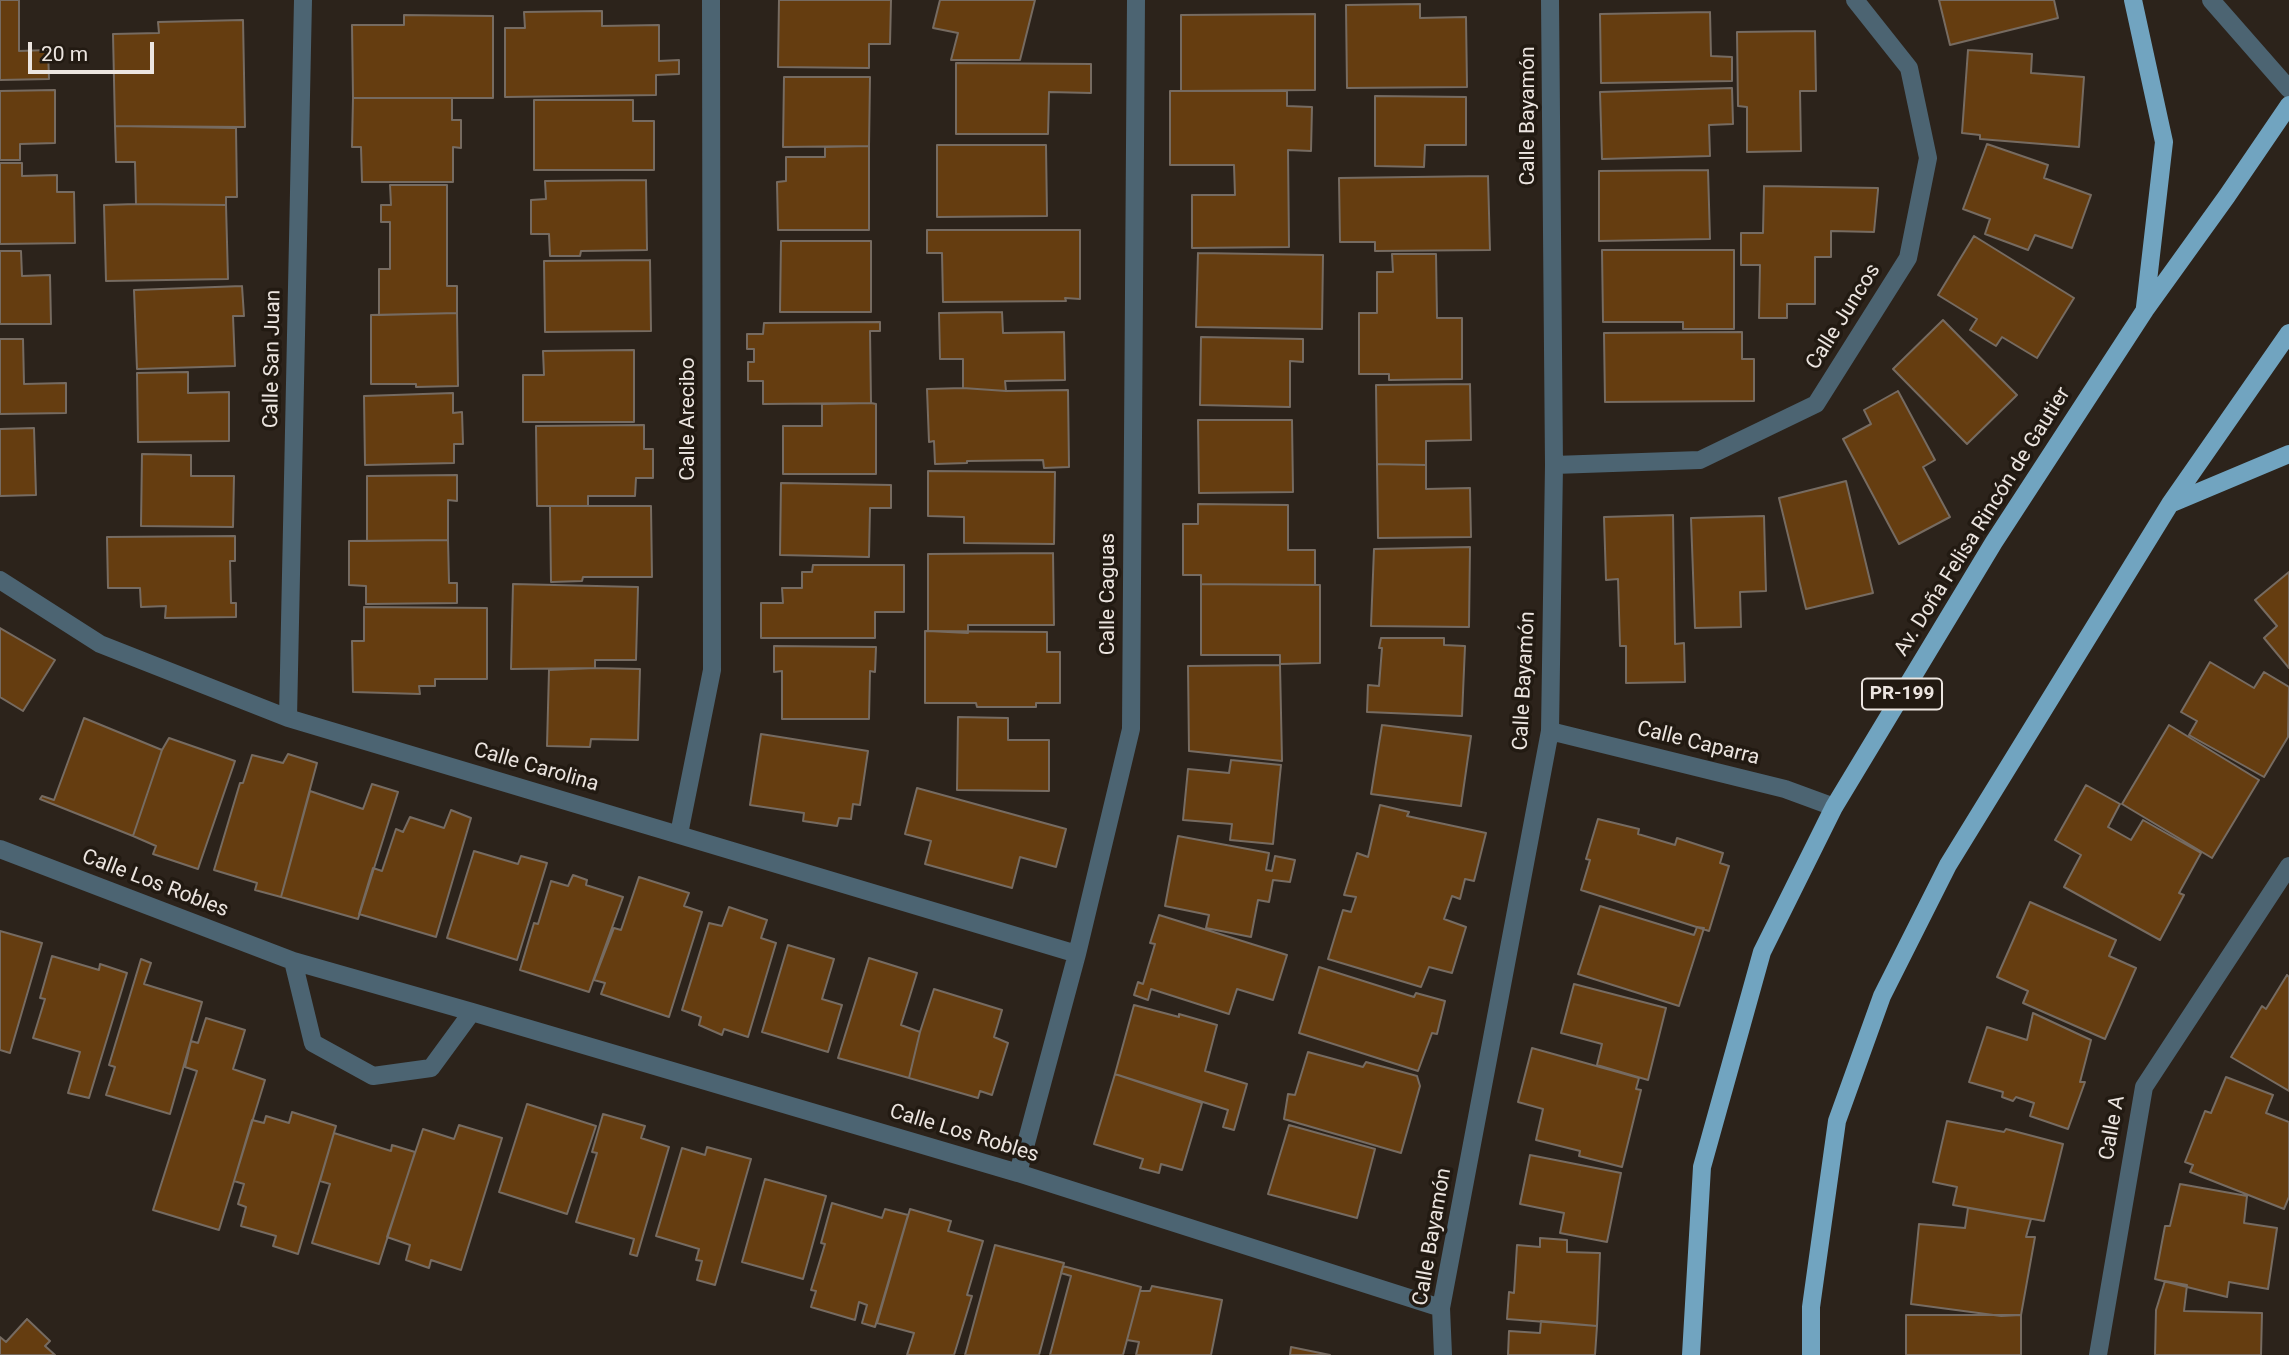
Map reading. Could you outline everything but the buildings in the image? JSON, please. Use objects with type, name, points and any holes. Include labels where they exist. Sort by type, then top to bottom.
[{"type":"main road","points":[[2133,0],[2164,142],[2145,310]]},
{"type":"main road","name":"Av. Doña Felisa Rincón de Gautier","points":[[1691,1355],[1702,1167],[1762,952],[1834,807],[1994,541],[2145,310],[2289,105]]},
{"type":"main road","points":[[1811,1355],[1811,1307],[1837,1121],[1882,996],[1948,865],[2170,503],[2289,333]]},
{"type":"main road","points":[[2170,503],[2289,454]]},
{"type":"street","name":"Calle San Juan","points":[[288,719],[303,0]]},
{"type":"street","name":"Calle Arecibo","points":[[678,834],[712,670],[711,0]]},
{"type":"street","name":"Calle Caguas","points":[[1018,1174],[1077,954],[1131,729],[1136,0]]},
{"type":"street","name":"Calle Bayamón","points":[[1443,1355],[1441,1308],[1550,731],[1554,465],[1550,0]]},
{"type":"street","name":"Calle Juncos","points":[[1554,465],[1700,460],[1816,404],[1908,258],[1928,158],[1909,68],[1855,0]]},
{"type":"street","points":[[2211,0],[2289,89]]},
{"type":"street","name":"Calle Carolina","points":[[0,580],[100,644],[288,719],[1077,954]]},
{"type":"street","name":"Calle Caparra","points":[[1550,731],[1786,789],[1834,807]]},
{"type":"street","name":"Calle Los Robles","points":[[0,849],[293,961],[1018,1174],[1441,1308]]},
{"type":"street","name":"Calle A","points":[[2098,1355],[2144,1087],[2289,866]]},
{"type":"street","points":[[293,961],[313,1043],[373,1076],[431,1068],[472,1012]]}]
